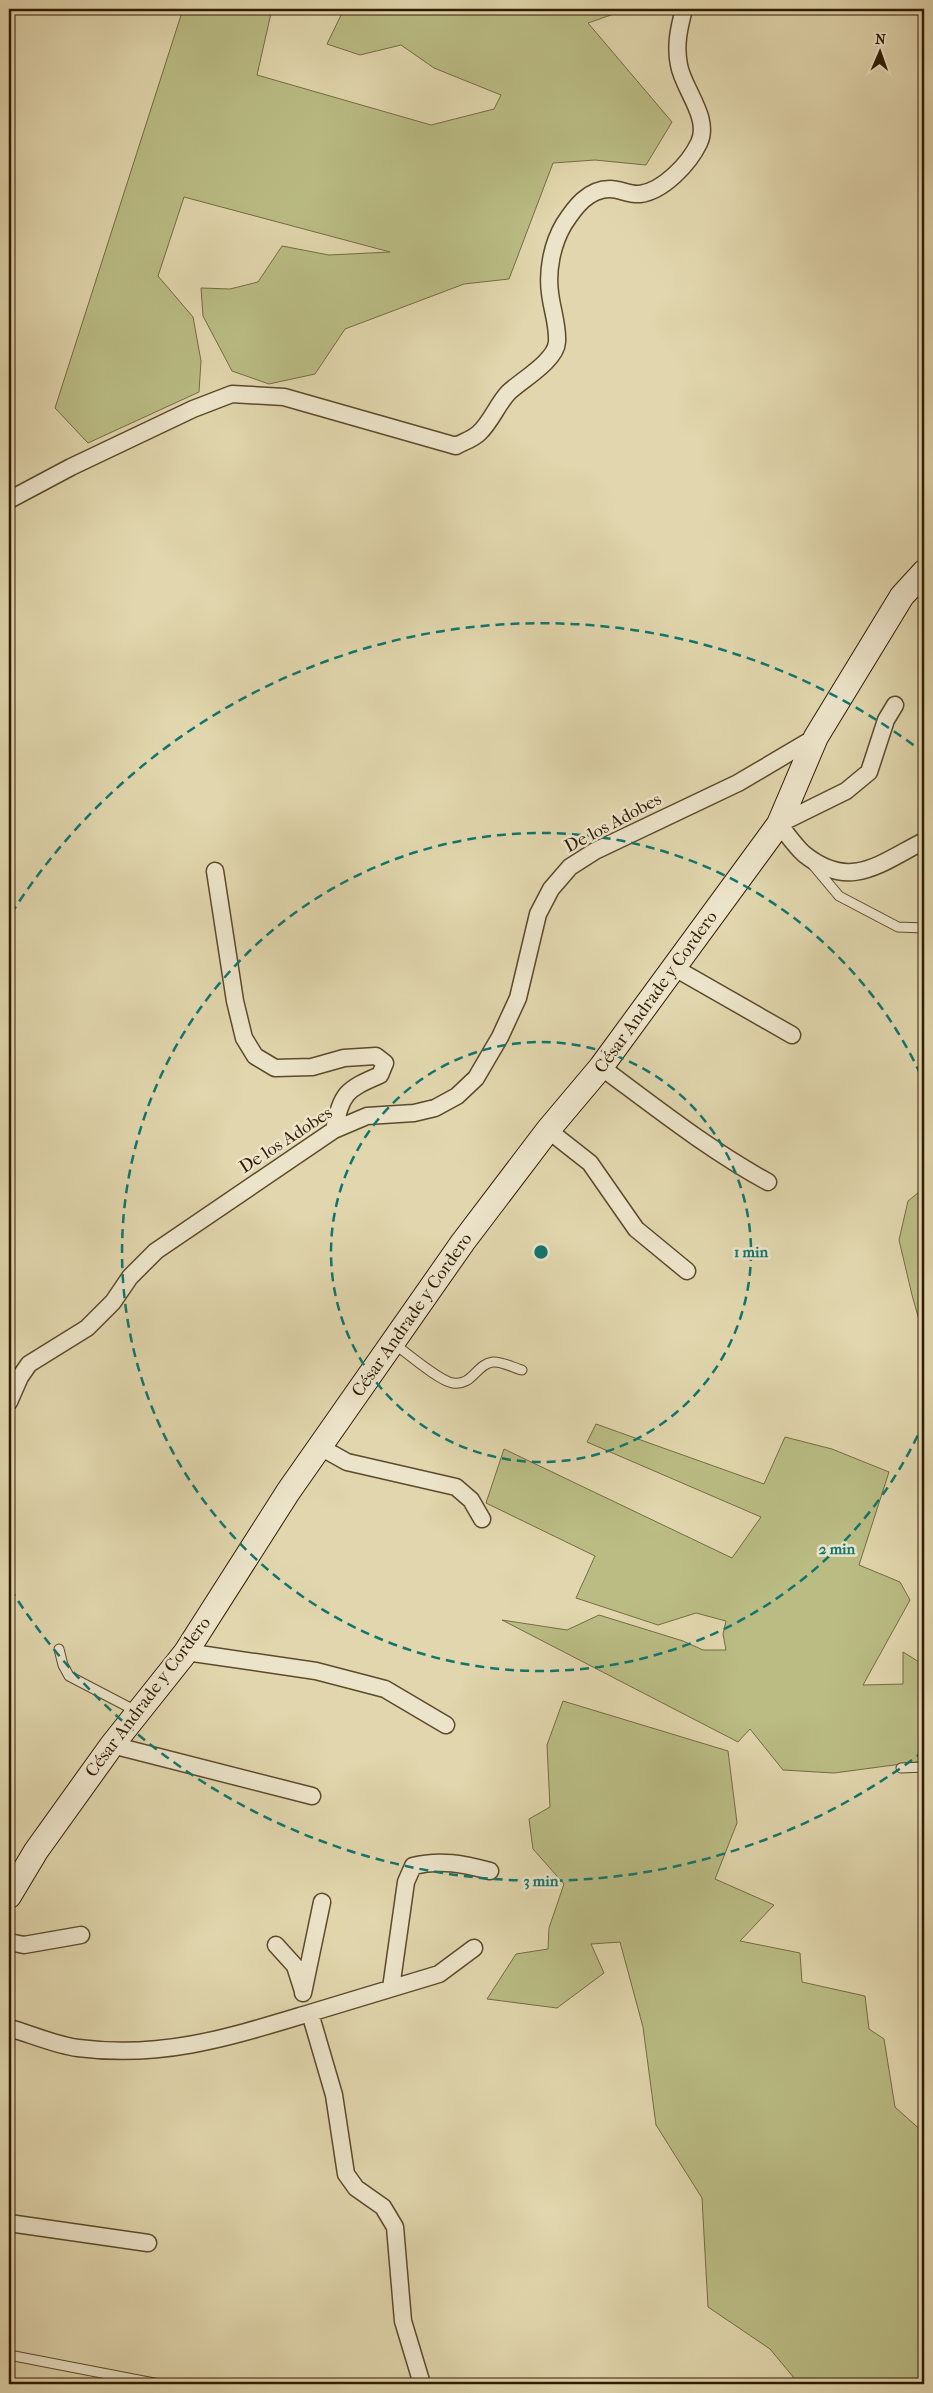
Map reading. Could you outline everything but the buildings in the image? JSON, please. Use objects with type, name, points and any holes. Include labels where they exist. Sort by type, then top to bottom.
[{"type":"street","points":[[9,500],[184,413],[232,394],[284,397],[456,446],[478,434],[508,394],[541,367],[557,344],[550,292],[550,264],[563,226],[578,204],[593,193],[611,189],[628,194],[652,191],[671,178],[700,142],[701,120],[679,67],[677,51],[677,36],[684,9]]},
{"type":"street","name":"César Andrade y Cordero","points":[[10,1897],[36,1851],[112,1745],[186,1652],[288,1492],[463,1242],[548,1130],[601,1067],[672,967],[779,824],[816,737],[902,596],[924,572]]},
{"type":"street","points":[[895,705],[886,720],[869,772],[846,791],[779,824],[803,854],[832,872],[852,874],[873,867],[924,841]]},
{"type":"street","name":"De los Adobes","points":[[9,1402],[20,1377],[29,1364],[87,1328],[113,1302],[130,1277],[156,1251],[334,1130],[367,1116],[414,1113],[435,1108],[457,1096],[476,1078],[500,1037],[518,998],[538,914],[551,889],[570,868],[595,851],[738,783],[816,737]]},
{"type":"street","points":[[215,871],[236,1001],[244,1038],[255,1056],[275,1068],[312,1067],[364,1055],[376,1056],[385,1063],[380,1075],[352,1087],[340,1103],[334,1130]]},
{"type":"street","points":[[672,967],[792,1035]]},
{"type":"street","points":[[601,1067],[671,1119],[746,1170],[768,1182]]},
{"type":"street","points":[[548,1130],[590,1163],[636,1229],[687,1271]]},
{"type":"street","points":[[320,1446],[347,1462],[456,1487],[471,1500],[482,1519]]},
{"type":"street","points":[[186,1652],[316,1671],[385,1689],[446,1725]]},
{"type":"street","points":[[112,1745],[312,1796]]},
{"type":"street","points":[[390,1988],[406,1882],[413,1866],[428,1862],[458,1863],[490,1871]]},
{"type":"street","points":[[322,1902],[303,1993],[303,2015],[334,2095],[346,2174],[356,2188],[383,2207],[395,2227],[403,2320],[422,2384]]},
{"type":"street","points":[[9,1942],[24,1945],[81,1935]]},
{"type":"street","points":[[276,1945],[295,1966],[303,1993]]},
{"type":"street","points":[[9,2028],[76,2048],[138,2052],[202,2044],[439,1974],[474,1948]]},
{"type":"street","points":[[9,2223],[148,2243]]},
{"type":"lane","points":[[803,854],[840,896],[898,927],[924,928]]},
{"type":"lane","points":[[393,1342],[427,1368],[453,1383],[468,1382],[484,1366],[493,1362],[522,1370]]},
{"type":"lane","points":[[59,1648],[63,1665],[69,1676],[139,1712]]},
{"type":"lane","points":[[902,1768],[924,1767]]},
{"type":"lane","points":[[9,2355],[159,2384]]},
{"type":"green space","points":[[183,9],[272,9],[257,75],[431,125],[494,109],[501,95],[434,68],[401,45],[360,55],[327,44],[344,9],[628,9],[588,23],[672,122],[646,165],[595,160],[553,163],[509,279],[464,284],[345,329],[315,374],[269,384],[232,371],[203,316],[201,288],[230,289],[258,282],[282,246],[329,255],[390,252],[184,197],[158,276],[193,317],[201,361],[199,392],[88,443],[55,408]]},
{"type":"green space","points":[[924,1188],[924,1324],[919,1320],[899,1240],[908,1201]]},
{"type":"green space","points":[[596,1424],[764,1484],[785,1437],[832,1449],[889,1472],[859,1565],[900,1582],[910,1600],[863,1685],[903,1684],[903,1652],[924,1665],[924,1761],[834,1773],[783,1770],[750,1729],[738,1742],[502,1620],[567,1630],[599,1615],[683,1641],[703,1650],[726,1650],[723,1634],[726,1621],[696,1613],[658,1625],[576,1598],[595,1556],[486,1503],[504,1449],[732,1558],[761,1517],[587,1442]]},
{"type":"green space","points":[[563,1701],[728,1751],[737,1823],[715,1879],[774,1905],[740,1941],[800,1953],[802,1982],[865,1996],[869,2029],[884,2039],[895,2107],[924,2133],[924,2384],[799,2384],[770,2349],[708,2307],[702,2198],[656,2125],[643,2027],[620,1942],[591,1944],[604,1973],[557,2008],[487,1999],[516,1954],[548,1949],[549,1928],[564,1884],[533,1849],[529,1819],[550,1807],[547,1745]]}]
